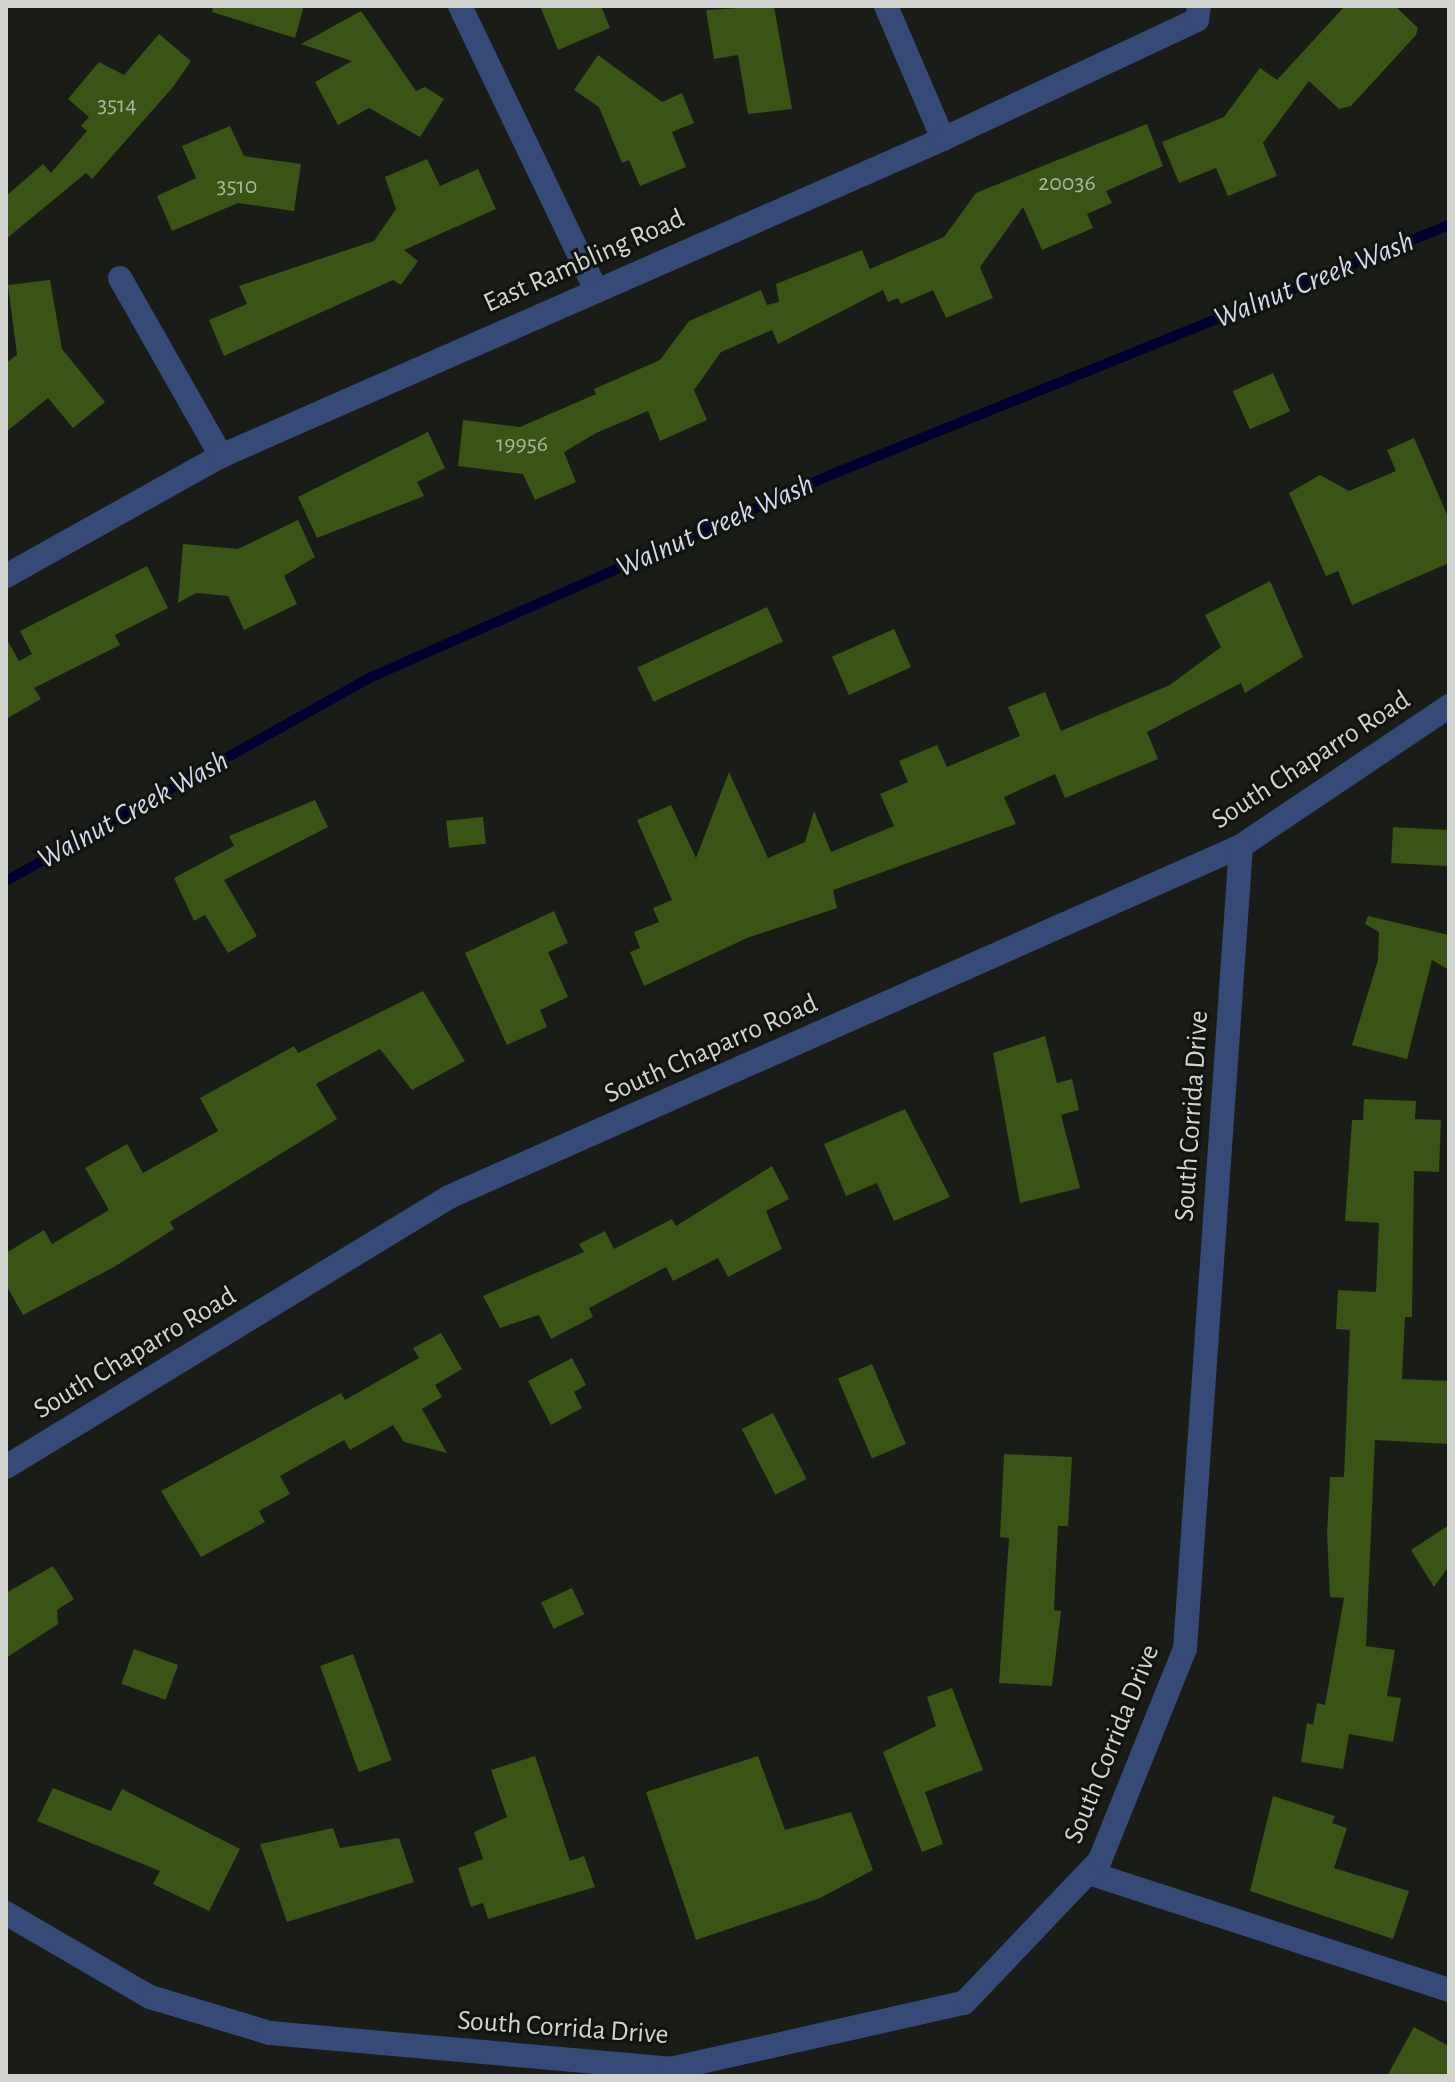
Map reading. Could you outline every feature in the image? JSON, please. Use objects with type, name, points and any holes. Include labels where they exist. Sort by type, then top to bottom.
[{"type":"street","points":[[460,6],[595,288]]},
{"type":"street","points":[[886,6],[943,139]]},
{"type":"street","name":"East Rambling Road","points":[[6,576],[221,456],[595,288],[943,139],[1198,13]]},
{"type":"street","points":[[120,278],[221,456]]},
{"type":"street","name":"South Chaparro Road","points":[[6,1467],[449,1197],[1241,846],[1449,706]]},
{"type":"street","name":"South Corrida Drive","points":[[6,1913],[150,1997],[270,2033],[670,2069],[964,2003],[1089,1873],[1185,1649],[1241,846]]},
{"type":"street","points":[[1089,1873],[1449,1990]]},
{"type":"building","points":[[213,6],[304,6],[295,38],[212,12]]},
{"type":"building","points":[[540,6],[601,6],[610,28],[558,50]]},
{"type":"building","points":[[774,6],[792,109],[748,114],[738,55],[714,59],[706,10]]},
{"type":"building","points":[[1345,6],[1395,6],[1418,28],[1416,35],[1351,106],[1339,109],[1309,81],[1263,143],[1277,176],[1228,196],[1216,168],[1179,183],[1162,142],[1224,117],[1260,68],[1277,80]]},
{"type":"building","points":[[361,11],[416,91],[425,87],[444,99],[420,137],[369,108],[338,125],[315,82],[352,61],[301,44]]},
{"type":"building","points":[[159,34],[191,61],[173,87],[92,179],[86,173],[6,239],[6,196],[43,164],[51,173],[87,131],[81,126],[89,117],[68,99],[99,62],[124,75]]},
{"type":"building","points":[[598,55],[662,102],[682,93],[694,123],[672,132],[686,167],[640,186],[629,160],[622,163],[599,107],[574,90]]},
{"type":"building","points":[[1147,124],[1163,166],[1106,191],[1112,203],[1087,214],[1093,228],[1042,250],[1023,207],[980,267],[993,298],[946,318],[933,290],[901,304],[898,298],[888,302],[883,290],[778,344],[772,330],[721,352],[694,390],[707,420],[660,441],[648,411],[596,433],[564,452],[576,482],[535,500],[523,474],[458,466],[463,420],[520,427],[596,394],[594,389],[660,360],[689,321],[761,290],[767,305],[779,302],[776,284],[862,250],[870,269],[944,237],[976,193]]},
{"type":"building","points":[[230,126],[244,156],[301,164],[294,211],[238,203],[172,231],[157,196],[196,178],[182,146]]},
{"type":"building","points":[[427,159],[440,186],[478,169],[496,209],[404,250],[418,261],[401,285],[393,280],[224,356],[209,320],[247,304],[239,286],[374,241],[396,209],[385,177]]},
{"type":"building","points":[[50,280],[62,349],[105,402],[73,428],[48,398],[6,432],[6,363],[17,355],[8,285]]},
{"type":"building","points":[[1273,373],[1290,411],[1250,429],[1233,391]]},
{"type":"building","points":[[428,432],[445,468],[417,482],[424,496],[317,538],[298,497]]},
{"type":"building","points":[[1414,438],[1449,519],[1449,563],[1352,605],[1338,571],[1326,576],[1289,493],[1320,475],[1349,491],[1396,471],[1387,450]]},
{"type":"building","points":[[298,520],[315,557],[284,576],[297,604],[244,630],[228,596],[196,593],[178,603],[183,544],[238,549]]},
{"type":"building","points":[[147,566],[168,608],[115,635],[120,645],[34,688],[41,699],[6,719],[6,638],[19,661],[32,654],[20,631]]},
{"type":"building","points":[[1270,581],[1303,657],[1245,693],[1241,683],[1147,732],[1158,759],[1065,798],[1055,774],[1004,797],[1016,824],[833,890],[837,908],[747,938],[644,986],[630,952],[640,948],[634,932],[659,922],[653,908],[672,900],[637,820],[671,805],[696,858],[729,772],[768,858],[805,842],[814,811],[831,852],[894,826],[880,794],[908,782],[899,761],[937,745],[947,767],[1020,736],[1008,707],[1045,692],[1061,731],[1170,685],[1221,647],[1205,615]]},
{"type":"building","points":[[767,607],[783,641],[653,702],[637,667]]},
{"type":"building","points":[[894,629],[911,667],[849,695],[832,657]]},
{"type":"building","points":[[315,800],[328,827],[224,880],[257,936],[228,953],[205,915],[194,921],[174,878],[234,846],[229,836]]},
{"type":"building","points":[[483,817],[486,844],[449,848],[446,821]]},
{"type":"building","points":[[1393,827],[1449,830],[1447,866],[1391,863]]},
{"type":"building","points":[[554,911],[568,943],[548,952],[568,997],[540,1010],[547,1027],[507,1045],[465,953]]},
{"type":"building","points":[[1368,916],[1449,935],[1449,970],[1432,960],[1407,1059],[1352,1045],[1378,960],[1379,932],[1365,924]]},
{"type":"building","points":[[423,991],[465,1061],[412,1090],[380,1049],[316,1084],[337,1119],[170,1222],[174,1229],[114,1267],[23,1315],[6,1285],[6,1253],[44,1230],[52,1244],[109,1210],[85,1168],[127,1144],[143,1173],[218,1131],[200,1098],[294,1046],[298,1053]]},
{"type":"building","points":[[1045,1036],[1057,1083],[1072,1079],[1079,1110],[1061,1115],[1080,1188],[1020,1203],[993,1053]]},
{"type":"building","points":[[1364,1099],[1416,1101],[1415,1119],[1441,1120],[1439,1172],[1414,1171],[1412,1317],[1405,1317],[1402,1379],[1449,1381],[1449,1444],[1375,1440],[1366,1646],[1395,1650],[1387,1696],[1401,1698],[1393,1742],[1349,1734],[1343,1769],[1301,1762],[1307,1723],[1313,1725],[1317,1703],[1325,1705],[1344,1598],[1330,1597],[1327,1533],[1330,1477],[1344,1477],[1350,1330],[1336,1329],[1338,1290],[1376,1292],[1379,1223],[1345,1221],[1352,1120],[1363,1120]]},
{"type":"building","points":[[905,1109],[950,1197],[894,1221],[877,1183],[846,1196],[824,1144]]},
{"type":"building","points":[[772,1166],[789,1199],[766,1211],[782,1249],[728,1277],[718,1258],[673,1281],[666,1267],[589,1308],[593,1317],[551,1339],[539,1315],[500,1328],[483,1296],[584,1252],[579,1244],[605,1231],[614,1249],[672,1219],[676,1226]]},
{"type":"building","points":[[441,1333],[462,1369],[435,1385],[442,1397],[422,1409],[447,1453],[404,1442],[393,1425],[350,1450],[344,1440],[280,1476],[290,1494],[259,1511],[265,1522],[201,1557],[161,1491],[341,1393],[345,1400],[419,1358],[413,1348]]},
{"type":"building","points":[[572,1358],[586,1385],[574,1392],[582,1408],[551,1425],[528,1381]]},
{"type":"building","points":[[872,1364],[906,1444],[872,1459],[838,1378]]},
{"type":"building","points":[[773,1413],[807,1479],[775,1495],[742,1429]]},
{"type":"building","points":[[1004,1454],[1072,1457],[1068,1526],[1058,1526],[1054,1610],[1061,1611],[1052,1686],[999,1683],[1009,1538],[1000,1537]]},
{"type":"building","points":[[1449,1525],[1449,1566],[1434,1587],[1411,1550]]},
{"type":"building","points":[[53,1566],[74,1599],[57,1610],[58,1624],[6,1658],[6,1593]]},
{"type":"building","points":[[572,1588],[584,1614],[553,1629],[541,1602]]},
{"type":"building","points":[[134,1649],[178,1665],[166,1700],[121,1684]]},
{"type":"building","points":[[353,1654],[392,1760],[359,1772],[320,1666]]},
{"type":"building","points":[[952,1688],[983,1770],[925,1792],[943,1844],[922,1852],[883,1752],[936,1726],[927,1697]]},
{"type":"building","points":[[535,1756],[570,1861],[584,1856],[595,1887],[488,1919],[483,1903],[471,1907],[458,1868],[483,1859],[474,1832],[507,1817],[491,1770]]},
{"type":"building","points":[[758,1756],[785,1830],[851,1812],[873,1870],[820,1898],[696,1940],[646,1792]]},
{"type":"building","points":[[53,1788],[111,1811],[122,1789],[240,1849],[209,1911],[153,1884],[160,1871],[37,1821]]},
{"type":"building","points":[[1273,1796],[1335,1816],[1332,1823],[1347,1828],[1334,1868],[1409,1891],[1393,1939],[1250,1891]]},
{"type":"building","points":[[333,1828],[340,1848],[399,1838],[414,1882],[287,1922],[260,1844]]},
{"type":"building","points":[[1414,2027],[1449,2046],[1449,2076],[1387,2076]]},
{"type":"waterway","name":"Walnut Creek Wash","points":[[6,881],[369,678],[828,476],[1449,225]]}]
